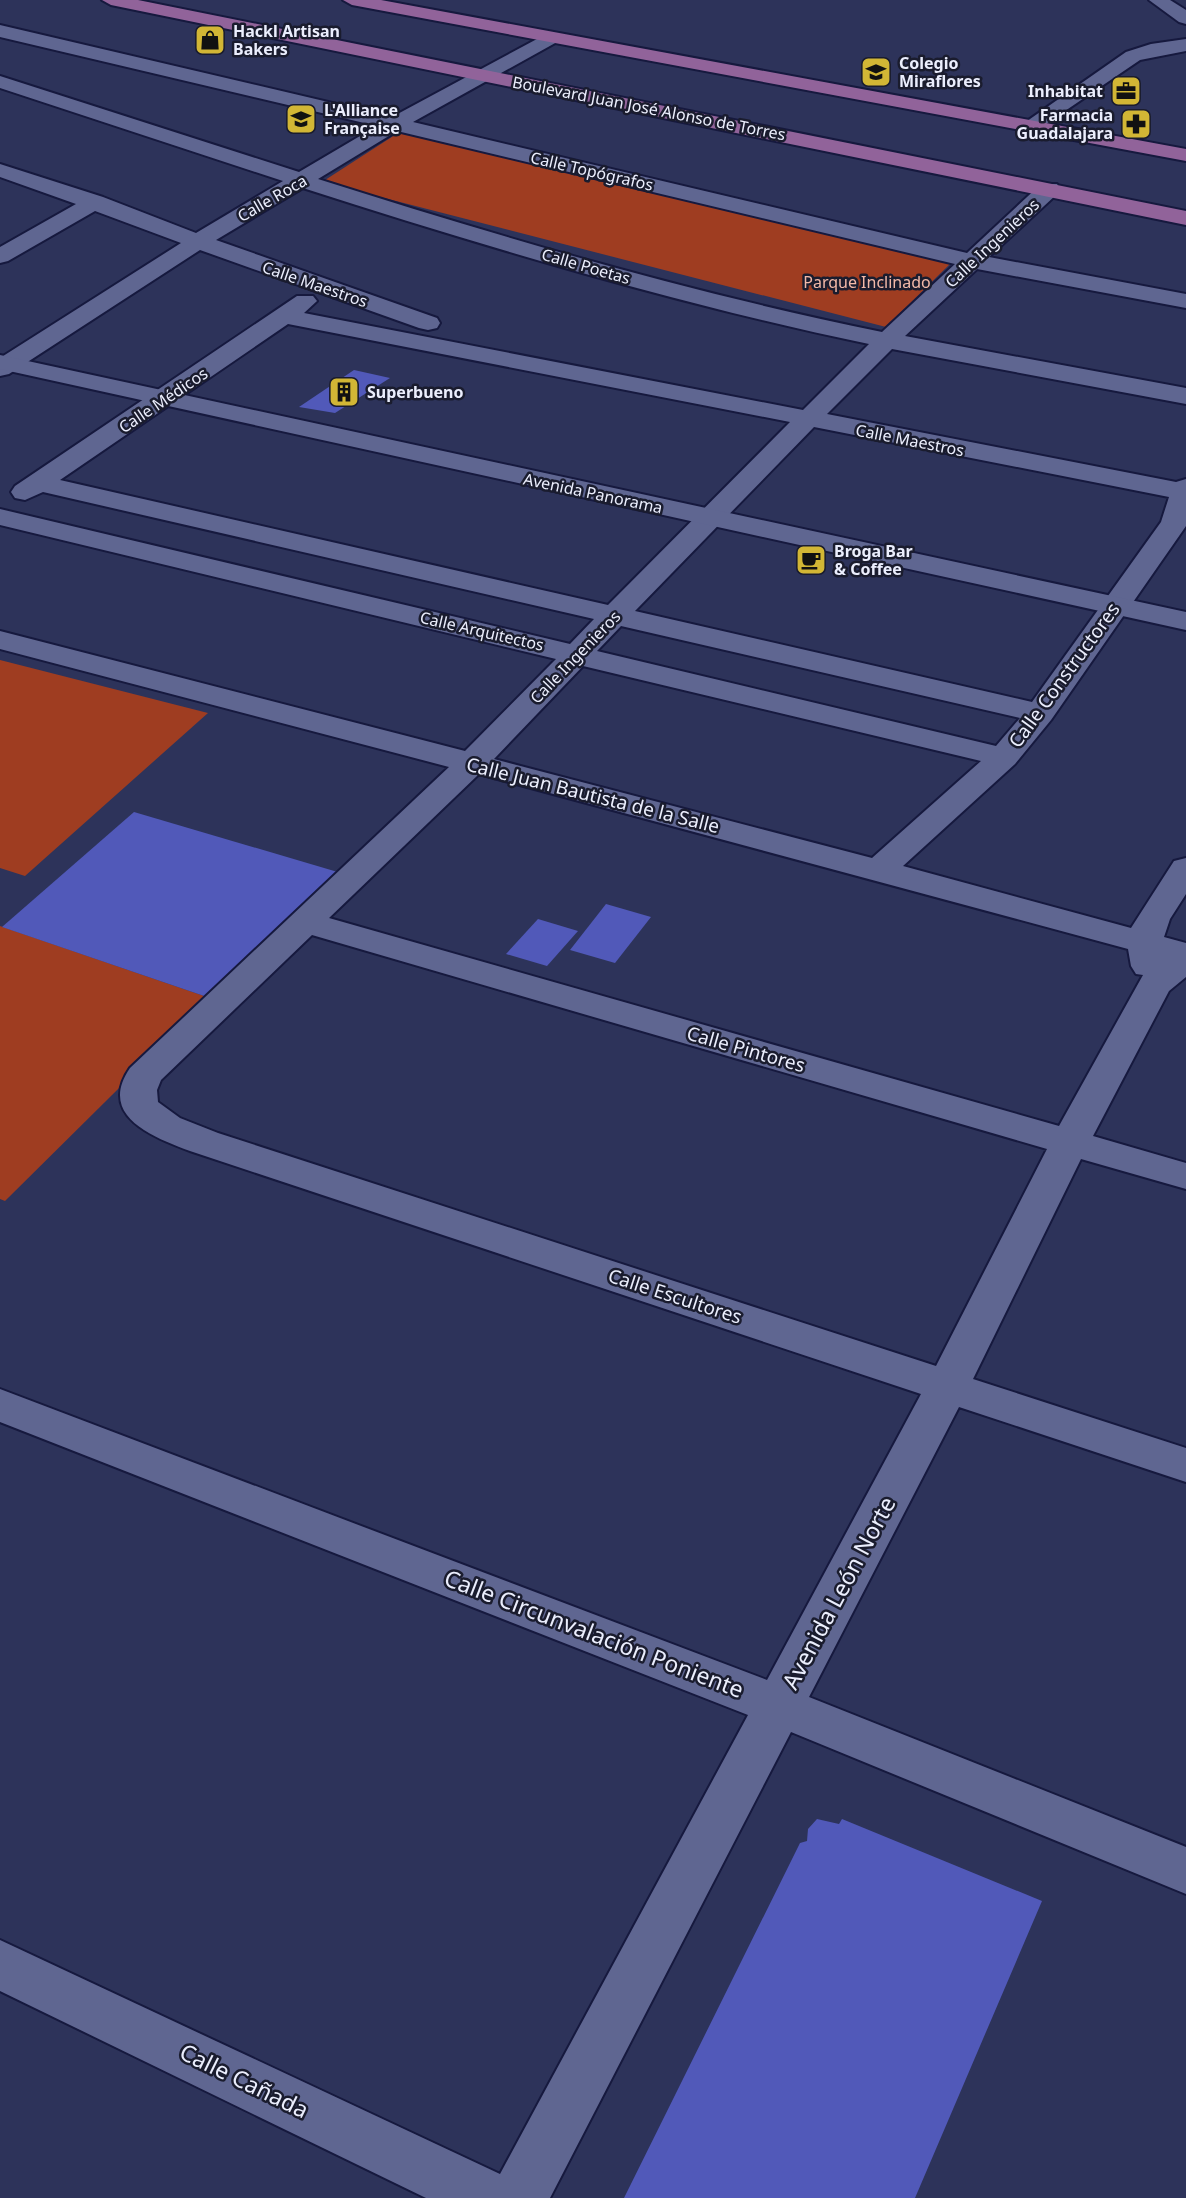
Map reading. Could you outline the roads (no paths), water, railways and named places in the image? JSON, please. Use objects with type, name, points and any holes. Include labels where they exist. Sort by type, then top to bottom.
[{"type":"main road","name":"Boulevard Juan José Alonso de Torres","points":[[111,0],[1186,218]]},
{"type":"main road","points":[[352,0],[1186,155]]},
{"type":"main road","points":[[492,77],[552,50],[582,44]]},
{"type":"street","points":[[1158,0],[1186,18]]},
{"type":"street","name":"Calle Topógrafos","points":[[0,31],[973,261],[1186,301]]},
{"type":"street","name":"Calle Roca","points":[[8,358],[393,125],[492,77],[550,38]]},
{"type":"street","points":[[1030,126],[1133,56],[1151,50],[1186,45]]},
{"type":"street","name":"Calle Poetas","points":[[0,82],[301,181],[573,263],[761,312],[887,340],[1186,396]]},
{"type":"street","name":"Calle Maestros","points":[[0,170],[95,202],[324,288],[472,336],[635,383]]},
{"type":"street","name":"Calle Ingenieros","points":[[164,1126],[145,1112],[137,1101],[136,1089],[143,1076],[471,764],[887,340],[1049,189]]},
{"type":"street","points":[[0,256],[95,202]]},
{"type":"street","name":"Calle Médicos","points":[[0,510],[324,288]]},
{"type":"street","name":"Calle Maestros","points":[[285,316],[635,383],[809,420],[1185,489]]},
{"type":"street","name":"Avenida Panorama","points":[[8,358],[1121,597],[1186,602]]},
{"type":"street","points":[[38,483],[1040,713]]},
{"type":"street","name":"Calle Constructores","points":[[881,868],[1004,757],[1040,713],[1175,523],[1185,489]]},
{"type":"street","name":"Calle Arquitectos","points":[[0,517],[1004,757]]},
{"type":"street","name":"Avenida Panorama","points":[[1121,597],[1186,621]]},
{"type":"street","name":"Calle Juan Bautista de la Salle","points":[[0,640],[881,868],[1167,960]]},
{"type":"street","name":"Avenida León Norte","points":[[519,2198],[948,1385],[1070,1142],[1167,960],[1152,919],[1186,868]]},
{"type":"street","name":"Calle Pintores","points":[[305,922],[1186,1176]]},
{"type":"street","name":"Calle Escultores","points":[[164,1126],[1186,1465]]},
{"type":"street","name":"Calle Circunvalación Poniente","points":[[0,1405],[779,1706],[1186,1871]]},
{"type":"street","name":"Calle Cañada","points":[[0,1964],[488,2198]]},
{"type":"place","name":"Hackl Artisan Bakers","points":[[210,40]]},
{"type":"place","name":"Colegio Miraflores","points":[[876,72]]},
{"type":"place","name":"Inhabitat","points":[[1126,91]]},
{"type":"place","name":"L'Alliance Française","points":[[301,119]]},
{"type":"place","name":"Farmacia Guadalajara","points":[[1136,124]]},
{"type":"place","name":"Superbueno","points":[[344,392]]},
{"type":"place","name":"Broga Bar & Coffee","points":[[811,560]]},
{"type":"park label","name":"Parque Inclinado","points":[[867,282]]}]
